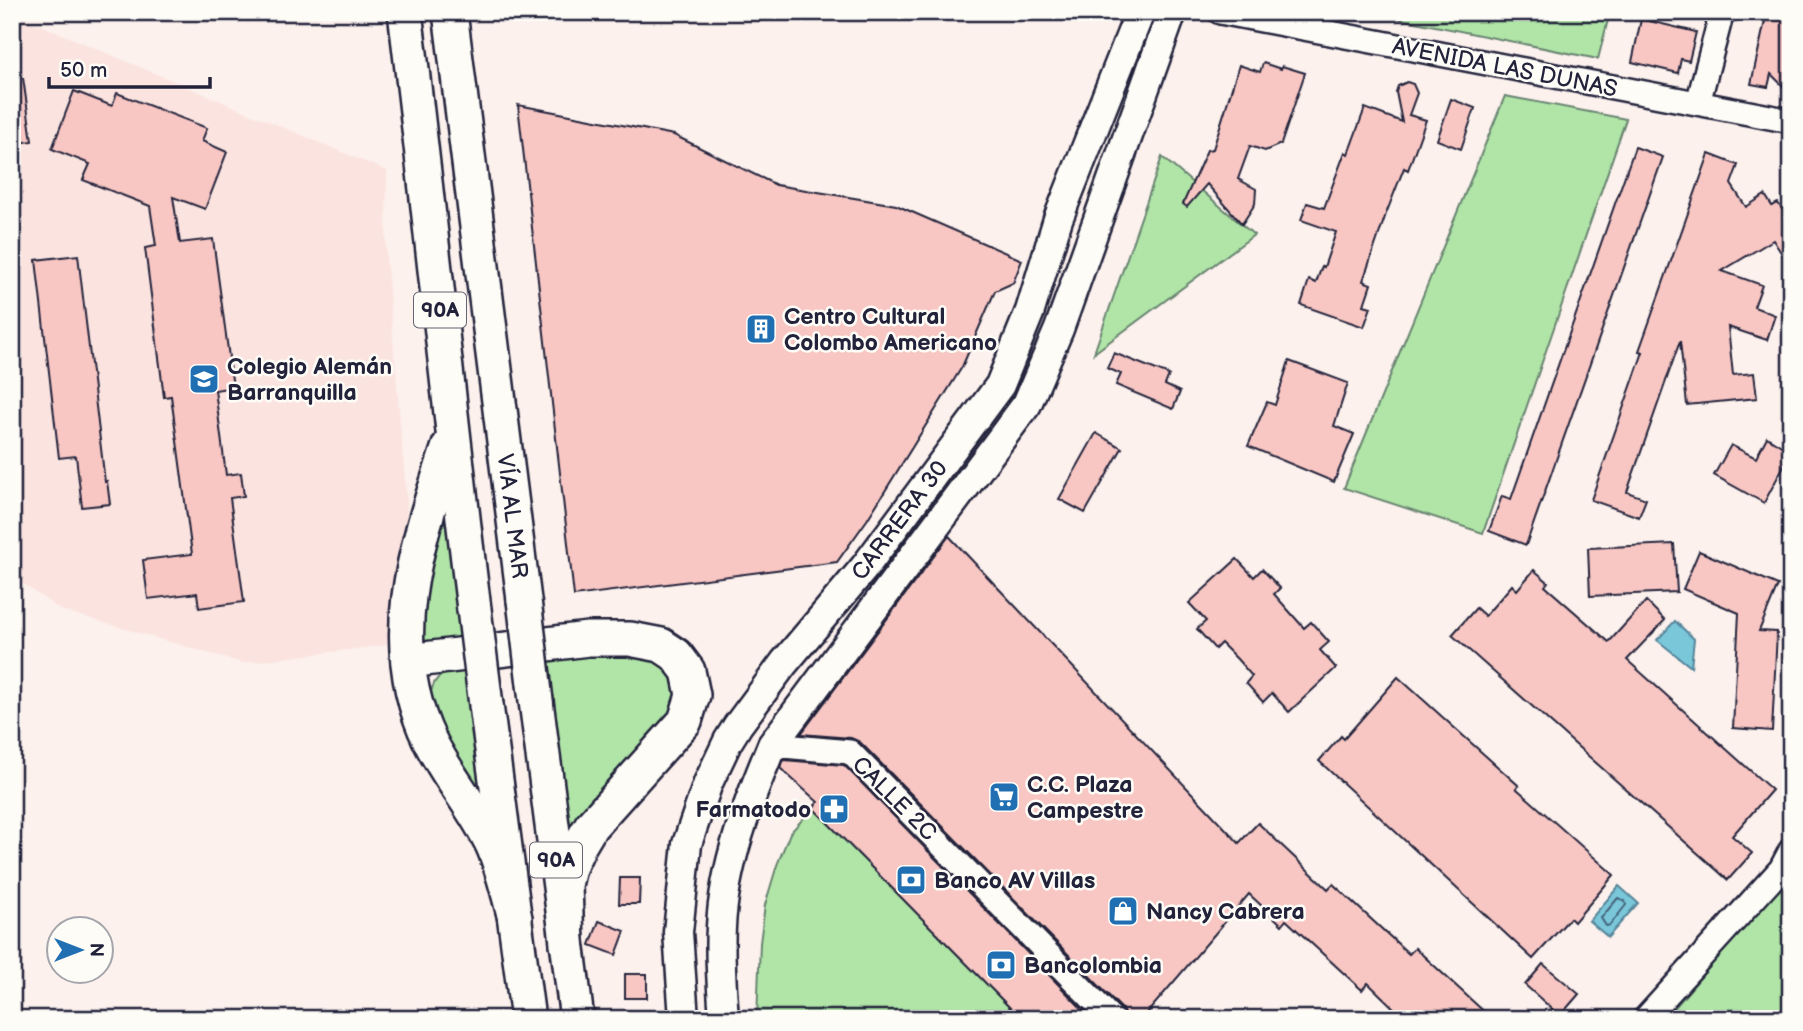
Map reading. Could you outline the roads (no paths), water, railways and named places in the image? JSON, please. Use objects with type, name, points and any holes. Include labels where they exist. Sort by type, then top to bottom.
[{"type":"highway","name":"90A","points":[[405,12],[474,609],[527,1019]]},
{"type":"highway","name":"VÍA AL MAR","points":[[450,12],[577,1019]]},
{"type":"highway","points":[[453,435],[426,515],[410,576],[406,621],[408,661],[413,690],[429,739],[492,846],[515,918]]},
{"type":"highway","points":[[408,661],[588,639],[630,639],[661,645],[676,655],[688,671],[693,695],[685,721],[592,826],[569,867],[565,885],[567,944]]},
{"type":"main road","name":"CARRERA 30","points":[[684,1019],[678,932],[684,869],[687,844],[708,783],[738,725],[784,663],[864,568],[1000,385],[1030,311],[1058,219],[1140,12]]},
{"type":"main road","name":"CARRERA 30","points":[[724,1019],[720,928],[725,888],[757,780],[772,745],[1027,404],[1059,329],[1172,12]]},
{"type":"street","name":"AVENIDA LAS DUNAS","points":[[1220,12],[1791,121]]},
{"type":"street","points":[[1698,103],[1722,12]]},
{"type":"street","name":"CALLE 2C","points":[[772,745],[850,752],[1111,1018]]},
{"type":"street","points":[[1645,1019],[1780,869],[1791,850]]},
{"type":"water","points":[[1675,621],[1694,639],[1691,667],[1657,640]]},
{"type":"water","points":[[1619,886],[1638,903],[1608,937],[1589,921]]},
{"type":"place","name":"Centro Cultural Colombo Americano","points":[[761,329]]},
{"type":"place","name":"Colegio Alemán Barranquilla","points":[[204,379]]},
{"type":"place","name":"C.C. Plaza Campestre","points":[[1004,797]]},
{"type":"place","name":"Farmatodo","points":[[834,809]]},
{"type":"place","name":"Banco AV Villas","points":[[911,880]]},
{"type":"place","name":"Nancy Cabrera","points":[[1123,911]]},
{"type":"place","name":"Bancolombia","points":[[1001,965]]}]
